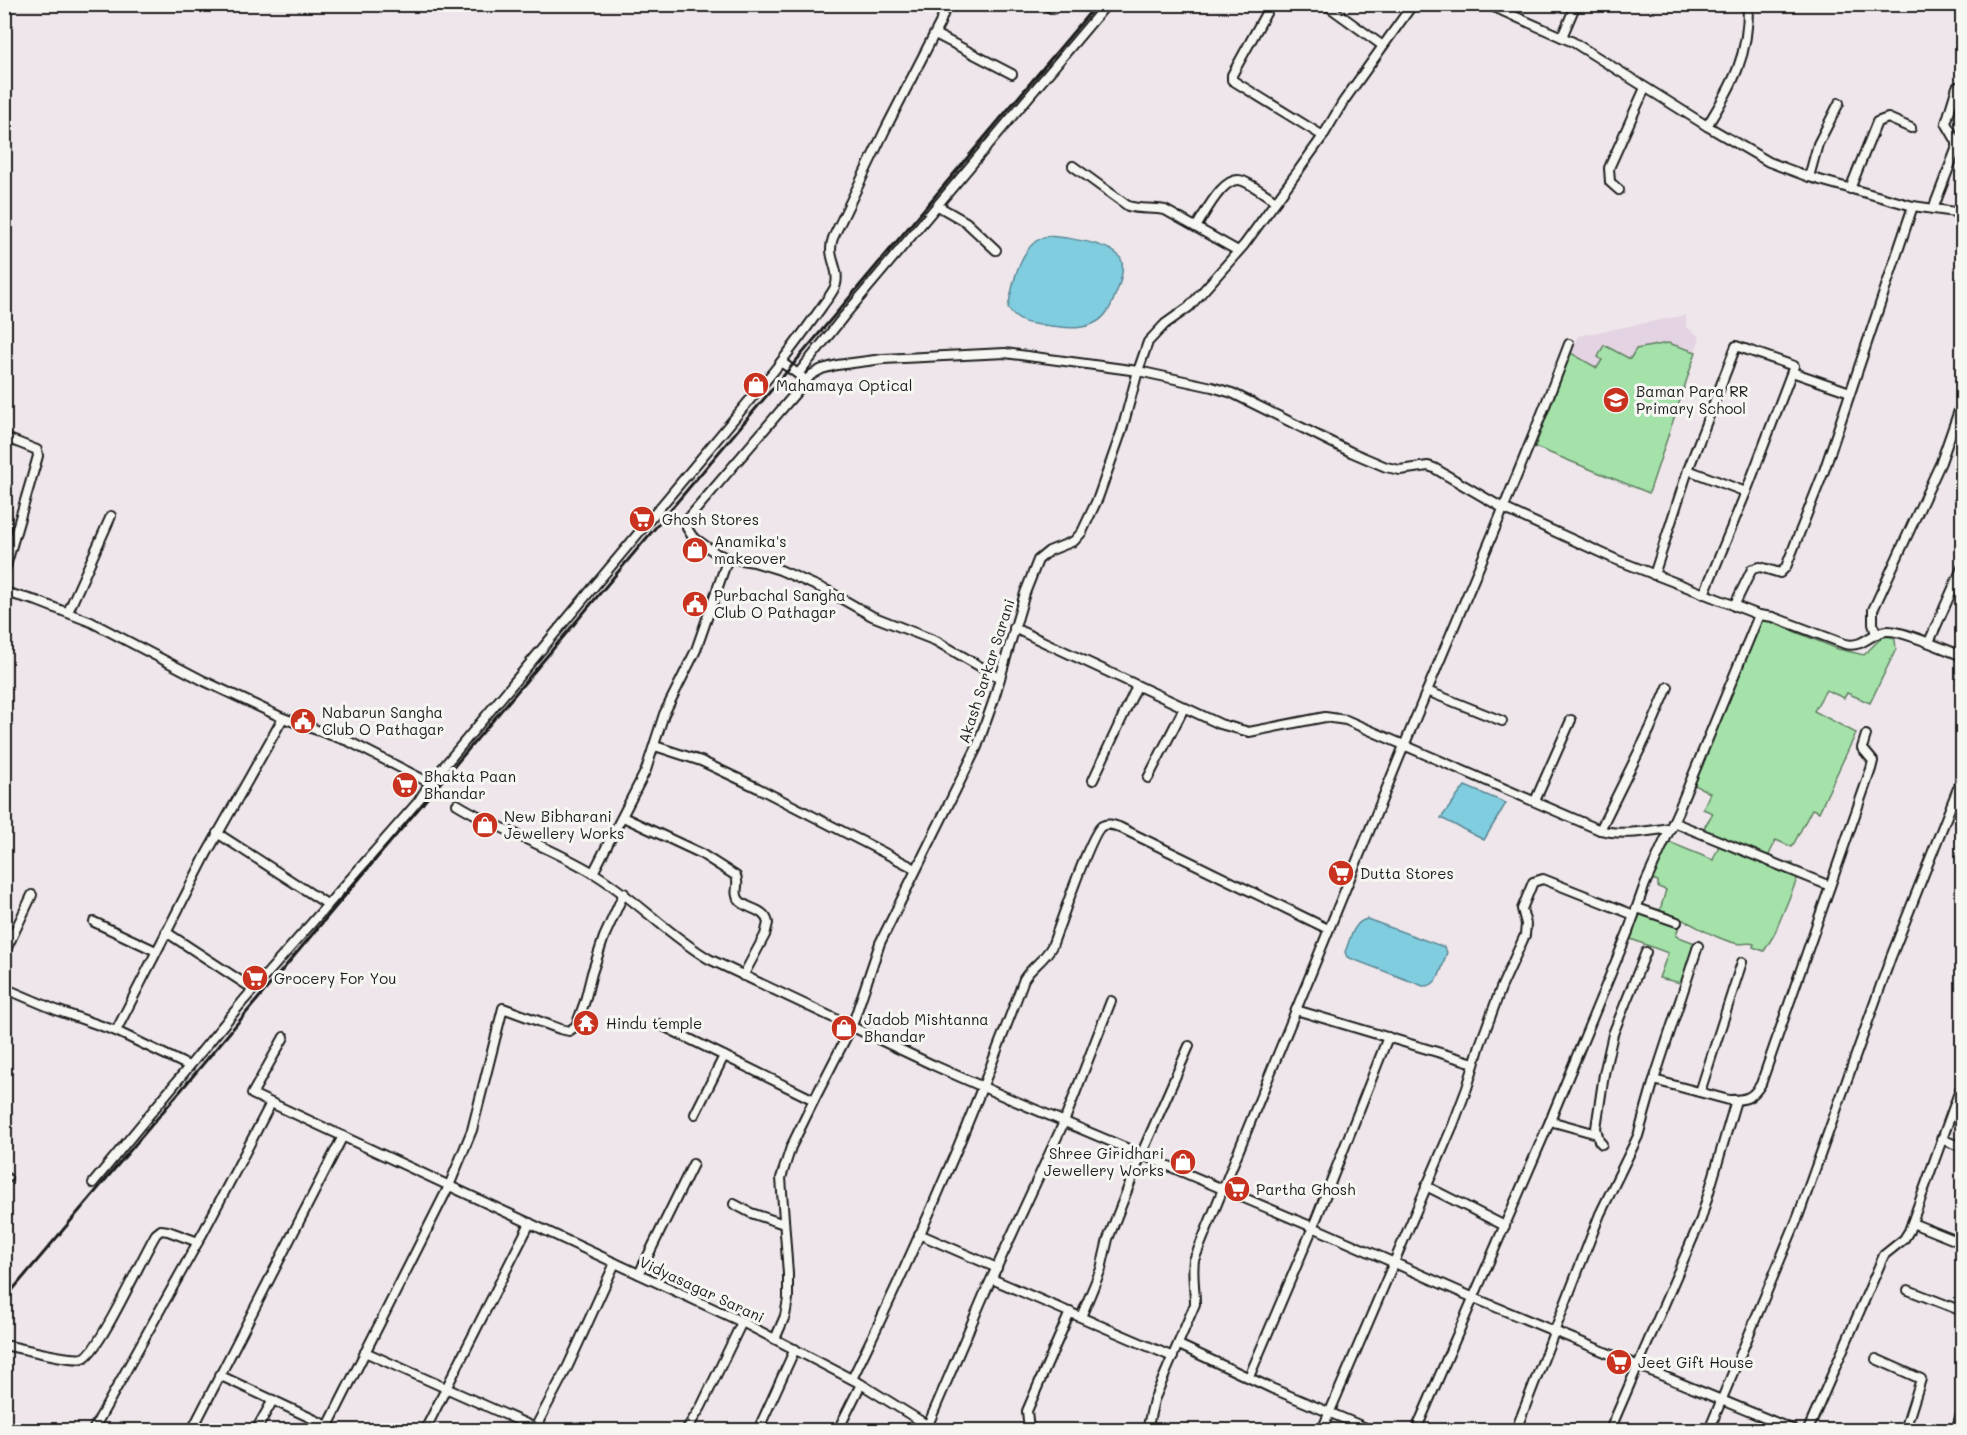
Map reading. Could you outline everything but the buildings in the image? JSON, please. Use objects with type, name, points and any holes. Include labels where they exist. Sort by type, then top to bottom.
[{"type":"street","points":[[93,1183],[253,989],[418,802],[430,783],[781,362],[834,289],[837,277],[830,250],[832,238],[935,34],[947,4]]},
{"type":"street","points":[[1044,4],[1053,9]]},
{"type":"street","points":[[798,374],[844,316],[1107,4]]},
{"type":"street","points":[[1271,4],[1232,75],[1232,80],[1323,136]]},
{"type":"street","points":[[1325,4],[1383,46]]},
{"type":"street","name":"Akash Sarkar Sarani","points":[[775,1339],[785,1316],[788,1299],[781,1178],[791,1147],[852,1026],[880,943],[977,747],[1014,628],[1038,561],[1049,551],[1069,545],[1074,541],[1089,519],[1122,430],[1148,342],[1165,324],[1189,308],[1238,251],[1323,136],[1343,102],[1413,4]]},
{"type":"street","points":[[1487,4],[1562,37],[1769,162],[1809,177],[1913,206],[1962,213]]},
{"type":"street","points":[[1562,37],[1576,4]]},
{"type":"street","points":[[1707,126],[1731,88],[1738,69],[1745,44],[1748,4]]},
{"type":"street","points":[[935,34],[1012,74]]},
{"type":"street","points":[[1933,209],[1957,147],[1957,142],[1946,123],[1957,87]]},
{"type":"street","points":[[1619,190],[1610,182],[1609,168],[1645,88]]},
{"type":"street","points":[[1809,177],[1818,144],[1839,103]]},
{"type":"street","points":[[1850,189],[1877,122],[1888,118],[1911,128]]},
{"type":"street","points":[[1073,166],[1128,206],[1165,210],[1238,251]]},
{"type":"street","points":[[1196,228],[1218,193],[1233,180],[1244,182],[1276,201]]},
{"type":"street","points":[[938,206],[966,222],[996,250]]},
{"type":"street","points":[[1734,606],[1752,569],[1760,567],[1780,573],[1786,567],[1824,471],[1913,206]]},
{"type":"street","points":[[1146,1431],[1154,1401],[1195,1304],[1192,1273],[1194,1260],[1328,929],[1504,508],[1569,344]]},
{"type":"street","points":[[1654,575],[1688,470],[1736,346],[1794,366],[1704,594]]},
{"type":"street","points":[[1000,678],[936,641],[872,616],[828,591],[780,570],[754,562],[728,558],[710,550],[692,536],[687,528],[687,520],[811,375],[837,364],[883,359],[1005,353],[1138,371],[1212,387],[1232,393],[1351,452],[1394,470],[1428,466],[1434,468],[1504,508],[1654,575],[1759,615],[1773,617],[1850,645],[1864,643],[1876,634],[1888,630],[1929,642],[1962,656]]},
{"type":"street","points":[[781,362],[807,380]]},
{"type":"street","points":[[1792,372],[1850,392]]},
{"type":"street","points":[[1876,634],[1873,610],[1941,462],[1962,402]]},
{"type":"street","points":[[4,437],[33,447],[37,450],[38,456],[4,573]]},
{"type":"street","points":[[1688,470],[1746,492]]},
{"type":"street","points":[[68,612],[111,516]]},
{"type":"street","points":[[593,873],[646,770],[664,714],[703,630],[728,558]]},
{"type":"street","points":[[1929,642],[1962,568]]},
{"type":"street","points":[[4,592],[68,612],[204,681],[283,718],[348,741],[430,783]]},
{"type":"street","points":[[1416,1431],[1550,1121],[1636,912],[1645,884],[1672,825],[1759,615]]},
{"type":"street","points":[[1014,628],[1220,724],[1249,732],[1315,718],[1332,717],[1346,720],[1600,830],[1625,834],[1672,825],[1830,886]]},
{"type":"street","points":[[1093,780],[1137,686]]},
{"type":"street","points":[[1600,830],[1668,687]]},
{"type":"street","points":[[1427,692],[1502,721]]},
{"type":"street","points":[[1148,778],[1184,708]]},
{"type":"street","points":[[116,1031],[217,833],[283,718]]},
{"type":"street","points":[[1535,801],[1571,720]]},
{"type":"street","points":[[1654,1080],[1729,1100],[1740,1100],[1755,1094],[1761,1084],[1871,769],[1873,761],[1862,748],[1866,735]]},
{"type":"street","points":[[655,746],[701,761],[758,788],[916,870]]},
{"type":"street","points":[[1709,1431],[1798,1217],[1887,967],[1962,778]]},
{"type":"street","points":[[457,804],[469,812],[532,840],[593,873],[624,893],[699,954],[743,976],[983,1087],[1474,1298],[1794,1431]]},
{"type":"street","points":[[623,817],[700,853],[736,876],[739,882],[736,896],[739,901],[764,914],[768,923],[765,935],[743,976]]},
{"type":"street","points":[[852,1379],[880,1323],[983,1087],[1024,979],[1030,970],[1047,956],[1089,848],[1102,826],[1110,824],[1119,827],[1328,929]]},
{"type":"street","points":[[217,833],[327,904]]},
{"type":"street","points":[[1322,1431],[1453,1125],[1501,988],[1526,935],[1522,909],[1533,882],[1543,879],[1636,912],[1677,922]]},
{"type":"street","points":[[219,1375],[327,1428],[449,1186],[472,1130],[503,1008],[560,1029],[569,1031],[576,1026],[604,937],[624,893]]},
{"type":"street","points":[[4,954],[32,895]]},
{"type":"street","points":[[94,922],[156,951]]},
{"type":"street","points":[[166,932],[253,989]]},
{"type":"street","points":[[1516,1431],[1600,1214],[1638,1136],[1698,946]]},
{"type":"street","points":[[1602,1144],[1596,1128],[1613,1034],[1646,952]]},
{"type":"street","points":[[1700,1092],[1742,962]]},
{"type":"street","points":[[4,988],[56,1010],[116,1031],[189,1066]]},
{"type":"street","points":[[932,1428],[997,1268],[1064,1122],[1111,1001]]},
{"type":"street","points":[[1296,1010],[1474,1064]]},
{"type":"street","points":[[659,1024],[814,1100]]},
{"type":"street","points":[[93,1431],[198,1242],[271,1103],[252,1094],[284,1037]]},
{"type":"street","points":[[1249,1377],[1313,1227],[1388,1037]]},
{"type":"street","points":[[1081,1317],[1101,1269],[1108,1239],[1141,1155],[1189,1046]]},
{"type":"street","points":[[695,1114],[724,1056]]},
{"type":"street","points":[[1808,1431],[1884,1256],[1904,1239],[1912,1223],[1962,1084]]},
{"type":"street","points":[[1610,1431],[1701,1220],[1736,1100]]},
{"type":"street","name":"Vidyasagar Sarani","points":[[271,1103],[742,1322],[861,1384],[932,1428]]},
{"type":"street","points":[[1550,1121],[1597,1134]]},
{"type":"street","points":[[192,1431],[343,1136]]},
{"type":"street","points":[[1941,1139],[1962,1147]]},
{"type":"street","points":[[639,1274],[693,1164]]},
{"type":"street","points":[[1426,1186],[1505,1226]]},
{"type":"street","points":[[734,1204],[784,1224]]},
{"type":"street","points":[[425,1431],[530,1223]]},
{"type":"street","points":[[1912,1223],[1962,1243]]},
{"type":"street","points":[[9,1346],[73,1358],[84,1358],[90,1355],[156,1234],[161,1230],[168,1231],[198,1242]]},
{"type":"street","points":[[919,1234],[997,1268]]},
{"type":"street","points":[[365,1352],[537,1430],[615,1263]]},
{"type":"street","points":[[992,1280],[1173,1357]]},
{"type":"street","points":[[1908,1290],[1962,1311]]},
{"type":"street","points":[[1029,1431],[1028,1411],[1070,1312]]},
{"type":"street","points":[[686,1431],[701,1407],[742,1322]]},
{"type":"street","points":[[1179,1345],[1371,1431]]},
{"type":"street","points":[[758,1431],[795,1349]]},
{"type":"street","points":[[1876,1359],[1921,1379],[1905,1431]]},
{"type":"street","points":[[838,1431],[861,1384]]},
{"type":"street","points":[[256,1431],[273,1400]]},
{"type":"street","points":[[1956,1431],[1962,1411]]},
{"type":"shaded area","name":"Baman Para RR Primary School","points":[[1686,315],[1686,327],[1700,337],[1649,493],[1535,447],[1578,336]]},
{"type":"green space","name":"Baman Para RR Primary School","points":[[1668,343],[1696,352],[1649,493],[1535,447],[1571,353],[1597,368],[1602,360],[1598,357],[1604,345],[1630,359],[1636,349]]},
{"type":"green space","points":[[1761,621],[1768,621],[1838,649],[1864,655],[1883,636],[1892,637],[1895,640],[1896,649],[1870,703],[1847,693],[1844,698],[1826,690],[1814,711],[1856,733],[1819,812],[1812,809],[1792,847],[1776,840],[1768,857],[1784,864],[1793,863],[1793,867],[1799,868],[1800,872],[1774,935],[1764,951],[1753,947],[1754,944],[1740,944],[1725,940],[1681,919],[1676,936],[1695,943],[1681,983],[1659,978],[1668,953],[1628,938],[1642,905],[1660,910],[1666,890],[1658,887],[1658,881],[1651,879],[1664,847],[1667,848],[1669,842],[1713,860],[1720,843],[1705,837],[1705,826],[1713,813],[1703,809],[1710,793],[1693,784]]},
{"type":"water","points":[[1048,236],[1076,239],[1099,245],[1116,253],[1121,259],[1122,275],[1118,288],[1113,302],[1101,319],[1086,326],[1069,328],[1032,324],[1011,313],[1008,308],[1020,263],[1036,241]]},
{"type":"water","points":[[1465,786],[1506,803],[1484,840],[1441,818]]},
{"type":"water","points":[[1367,919],[1444,947],[1447,952],[1437,979],[1423,986],[1347,957],[1345,952],[1353,932],[1358,924]]},
{"type":"railway","points":[[4,1300],[1097,4]]},
{"type":"place","name":"Mahamaya Optical","points":[[756,385]]},
{"type":"place","name":"Baman Para RR Primary School","points":[[1616,400]]},
{"type":"place","name":"Ghosh Stores","points":[[642,519]]},
{"type":"place","name":"Anamika's makeover","points":[[695,550]]},
{"type":"place","name":"Purbachal Sangha Club O Pathagar","points":[[695,604]]},
{"type":"place","name":"Nabarun Sangha Club O Pathagar","points":[[303,721]]},
{"type":"place","name":"Bhakta Paan Bhandar","points":[[405,785]]},
{"type":"place","name":"New Bibharani Jewellery Works","points":[[485,825]]},
{"type":"place","name":"Dutta Stores","points":[[1341,873]]},
{"type":"place","name":"Grocery For You","points":[[255,978]]},
{"type":"place","name":"Hindu temple","points":[[586,1023]]},
{"type":"place","name":"Jadob Mishtanna Bhandar","points":[[844,1028]]},
{"type":"place","name":"Shree Giridhari Jewellery Works","points":[[1183,1162]]},
{"type":"place","name":"Partha Ghosh","points":[[1237,1189]]},
{"type":"place","name":"Jeet Gift House","points":[[1619,1362]]}]
